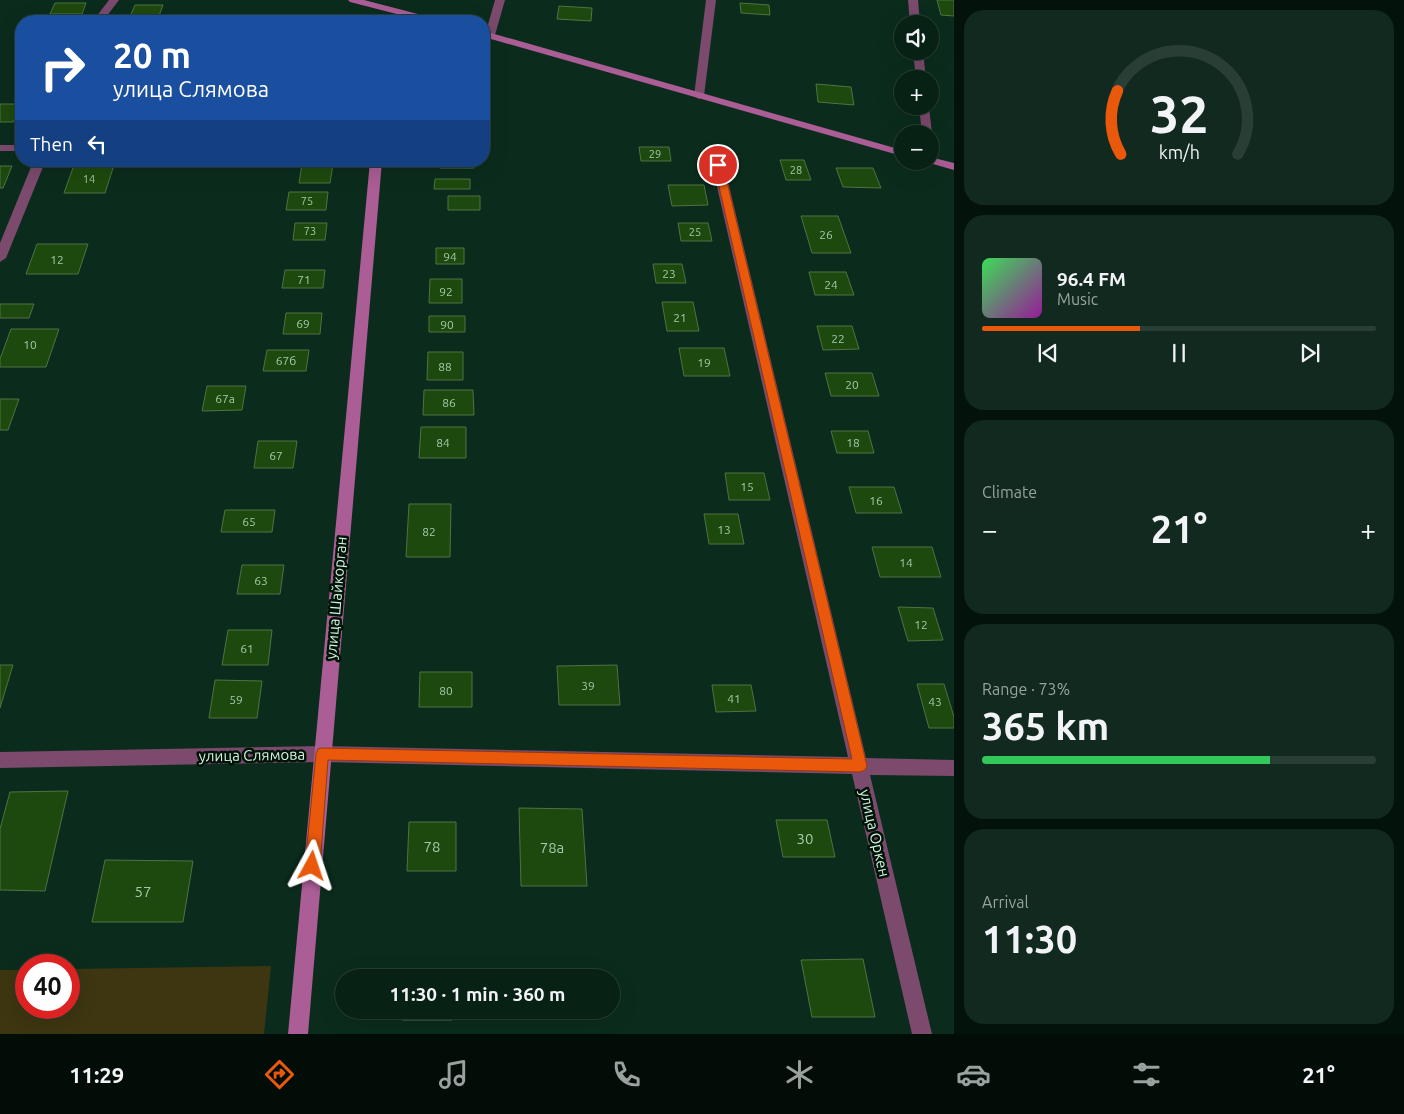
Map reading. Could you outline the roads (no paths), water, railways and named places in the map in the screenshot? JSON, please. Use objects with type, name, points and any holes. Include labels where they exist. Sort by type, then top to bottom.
[{"type":"street","points":[[103,15],[114,0]]},
{"type":"street","points":[[353,0],[390,5],[418,15]]},
{"type":"street","points":[[490,26],[500,0]]},
{"type":"street","points":[[698,96],[711,0]]},
{"type":"street","points":[[913,0],[914,15]]},
{"type":"street","points":[[490,35],[894,151]]},
{"type":"street","points":[[0,148],[15,148]]},
{"type":"street","points":[[939,163],[954,167]]},
{"type":"street","name":"улица Оркен","points":[[718,165],[922,1034]]},
{"type":"street","points":[[0,258],[37,167]]},
{"type":"street","name":"улица Шайкорган","points":[[298,1034],[375,167]]},
{"type":"street","name":"улица Слямова","points":[[0,760],[322,754],[954,768]]}]
